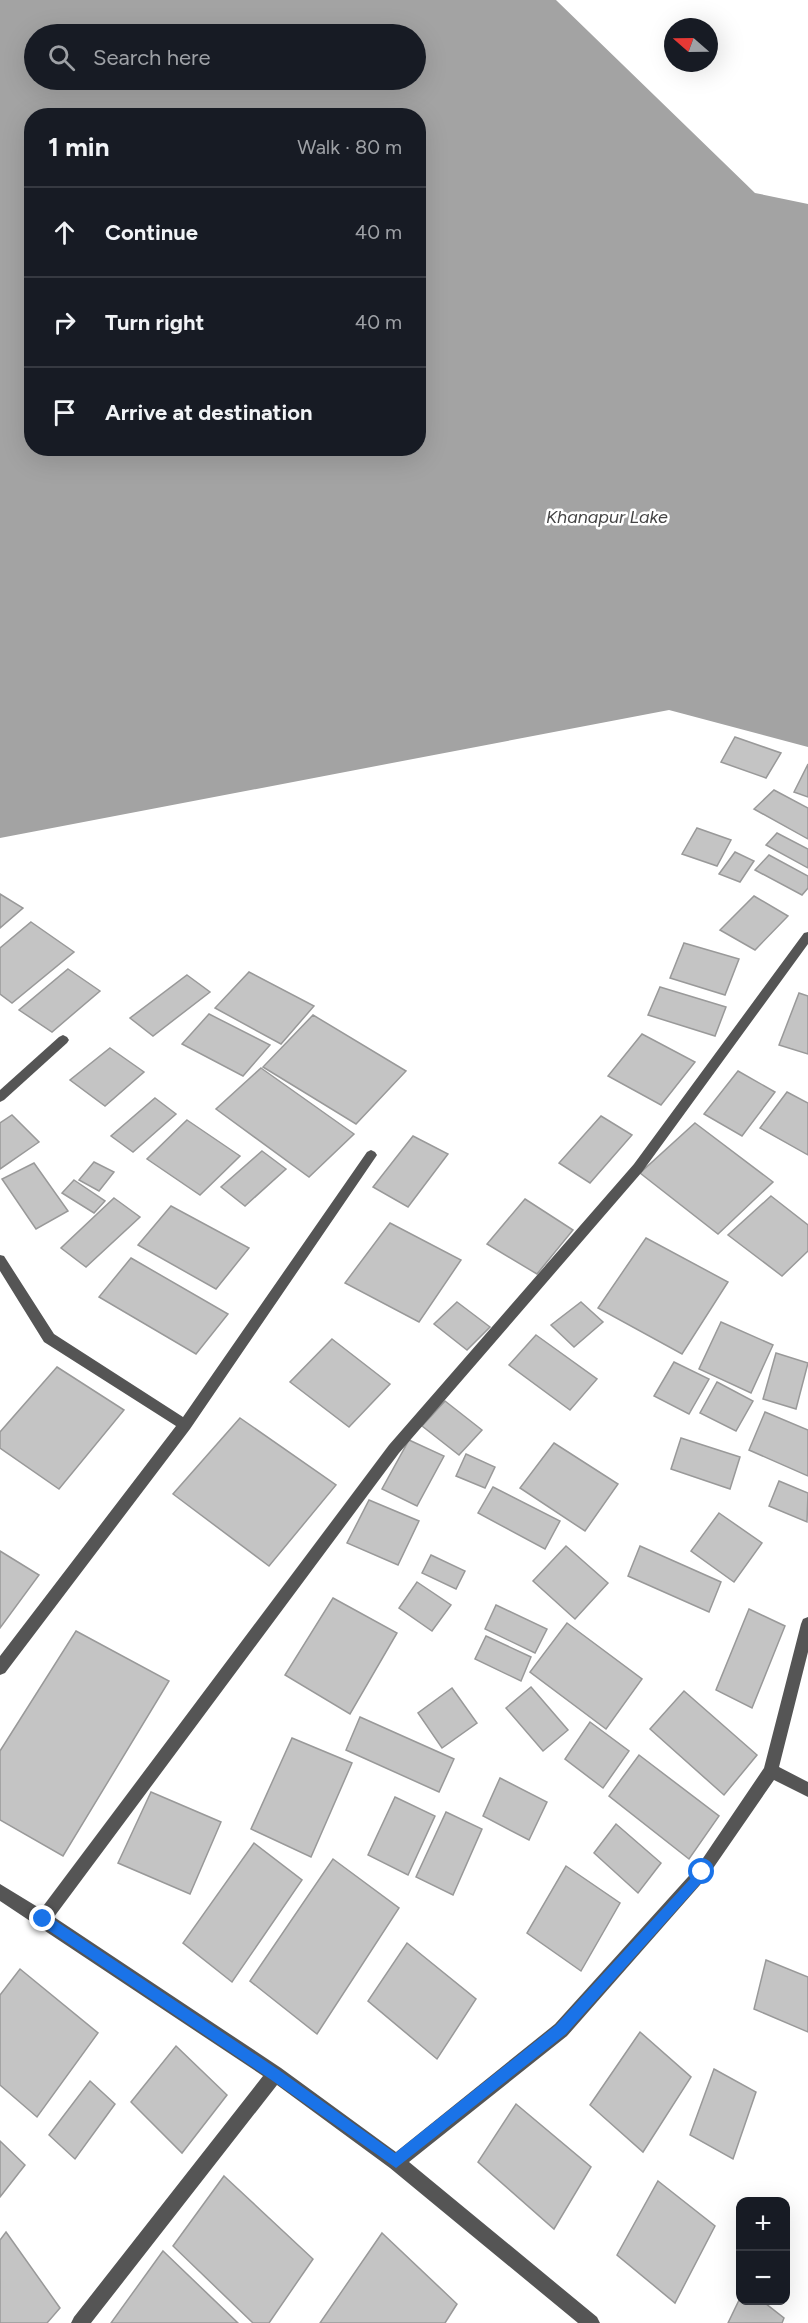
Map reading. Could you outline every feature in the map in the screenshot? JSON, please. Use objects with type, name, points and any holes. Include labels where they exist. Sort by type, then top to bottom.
[{"type":"street","points":[[43,1919],[394,1449],[638,1168],[808,936]]},
{"type":"street","points":[[0,1097],[63,1040]]},
{"type":"street","points":[[0,1668],[185,1425],[371,1155]]},
{"type":"street","points":[[0,1260],[49,1338],[185,1425]]},
{"type":"street","points":[[396,2162],[561,2030],[702,1872],[771,1771],[808,1624]]},
{"type":"street","points":[[771,1771],[808,1790]]},
{"type":"street","points":[[0,1892],[275,2074],[396,2162],[591,2323]]},
{"type":"street","points":[[80,2323],[275,2074]]},
{"type":"water","name":"Khanapur Lake","points":[[0,0],[556,0],[755,193],[808,204],[808,747],[669,710],[0,838]]},
{"type":"building","points":[[735,737],[781,753],[766,778],[721,762]]},
{"type":"building","points":[[808,764],[808,797],[794,792]]},
{"type":"building","points":[[774,790],[808,808],[808,839],[754,809]]},
{"type":"building","points":[[697,828],[731,840],[717,866],[682,854]]},
{"type":"building","points":[[777,833],[808,849],[808,868],[766,845]]},
{"type":"building","points":[[735,852],[754,861],[740,882],[719,874]]},
{"type":"building","points":[[769,855],[808,876],[808,888],[802,895],[755,870]]},
{"type":"building","points":[[0,894],[23,908],[0,928]]},
{"type":"building","points":[[754,896],[788,916],[755,950],[720,930]]},
{"type":"building","points":[[31,922],[74,952],[12,1003],[0,994],[0,948]]},
{"type":"building","points":[[684,943],[739,959],[725,995],[670,978]]},
{"type":"building","points":[[68,969],[100,991],[52,1032],[19,1010]]},
{"type":"building","points":[[249,972],[314,1006],[281,1044],[215,1008]]},
{"type":"building","points":[[187,975],[210,992],[153,1036],[130,1018]]},
{"type":"building","points":[[660,987],[726,1007],[715,1036],[648,1015]]},
{"type":"building","points":[[799,993],[808,996],[808,1054],[779,1045]]},
{"type":"building","points":[[209,1014],[270,1045],[243,1076],[182,1044]]},
{"type":"building","points":[[313,1015],[406,1071],[356,1124],[263,1067]]},
{"type":"building","points":[[642,1034],[695,1062],[661,1105],[608,1076]]},
{"type":"building","points":[[110,1048],[144,1072],[105,1106],[70,1080]]},
{"type":"building","points":[[261,1068],[354,1134],[309,1177],[216,1109]]},
{"type":"building","points":[[738,1071],[775,1092],[742,1136],[704,1114]]},
{"type":"building","points":[[787,1092],[808,1103],[808,1155],[760,1128]]},
{"type":"building","points":[[155,1098],[176,1114],[133,1152],[111,1136]]},
{"type":"building","points":[[12,1115],[39,1142],[0,1169],[0,1123]]},
{"type":"building","points":[[601,1116],[632,1135],[590,1183],[559,1163]]},
{"type":"building","points":[[187,1120],[240,1156],[200,1195],[147,1159]]},
{"type":"building","points":[[695,1123],[773,1182],[718,1234],[640,1173]]},
{"type":"building","points":[[413,1136],[448,1154],[408,1207],[373,1187]]},
{"type":"building","points":[[262,1151],[286,1169],[245,1206],[221,1187]]},
{"type":"building","points":[[94,1162],[114,1172],[99,1191],[79,1180]]},
{"type":"building","points":[[34,1163],[68,1211],[36,1229],[2,1179]]},
{"type":"building","points":[[74,1180],[105,1201],[94,1213],[62,1193]]},
{"type":"building","points":[[771,1196],[808,1225],[808,1251],[782,1276],[728,1235]]},
{"type":"building","points":[[114,1198],[140,1217],[86,1267],[61,1248]]},
{"type":"building","points":[[525,1199],[573,1230],[537,1274],[487,1244]]},
{"type":"building","points":[[171,1206],[249,1248],[216,1289],[138,1245]]},
{"type":"building","points":[[390,1223],[461,1260],[419,1322],[345,1283]]},
{"type":"building","points":[[646,1238],[728,1282],[682,1354],[598,1308]]},
{"type":"building","points":[[131,1258],[228,1314],[196,1354],[99,1297]]},
{"type":"building","points":[[457,1302],[490,1327],[467,1350],[434,1324]]},
{"type":"building","points":[[581,1302],[603,1322],[574,1347],[551,1325]]},
{"type":"building","points":[[721,1322],[773,1345],[751,1393],[699,1369]]},
{"type":"building","points":[[536,1335],[597,1379],[570,1410],[509,1365]]},
{"type":"building","points":[[332,1339],[390,1384],[349,1427],[290,1382]]},
{"type":"building","points":[[776,1353],[808,1363],[796,1409],[763,1399]]},
{"type":"building","points":[[674,1362],[709,1379],[689,1414],[654,1396]]},
{"type":"building","points":[[57,1367],[124,1410],[59,1489],[0,1448],[0,1432]]},
{"type":"building","points":[[717,1382],[753,1401],[736,1431],[700,1413]]},
{"type":"building","points":[[445,1401],[482,1430],[459,1455],[422,1426]]},
{"type":"building","points":[[765,1412],[808,1430],[808,1476],[749,1450]]},
{"type":"building","points":[[240,1418],[336,1485],[269,1566],[173,1494]]},
{"type":"building","points":[[681,1438],[740,1457],[730,1489],[671,1469]]},
{"type":"building","points":[[409,1440],[444,1456],[417,1506],[382,1489]]},
{"type":"building","points":[[554,1443],[618,1484],[585,1531],[520,1488]]},
{"type":"building","points":[[466,1454],[495,1467],[485,1488],[456,1476]]},
{"type":"building","points":[[779,1481],[808,1493],[807,1522],[769,1506]]},
{"type":"building","points":[[493,1487],[560,1521],[545,1549],[478,1513]]},
{"type":"building","points":[[369,1500],[419,1521],[398,1565],[347,1543]]},
{"type":"building","points":[[719,1513],[762,1543],[734,1582],[691,1551]]},
{"type":"building","points":[[566,1546],[608,1583],[575,1619],[533,1581]]},
{"type":"building","points":[[640,1546],[721,1582],[709,1612],[628,1576]]},
{"type":"building","points":[[0,1551],[39,1575],[0,1628]]},
{"type":"building","points":[[431,1555],[465,1571],[456,1589],[422,1573]]},
{"type":"building","points":[[417,1582],[451,1605],[432,1631],[399,1608]]},
{"type":"building","points":[[333,1598],[397,1633],[350,1714],[285,1675]]},
{"type":"building","points":[[496,1605],[547,1629],[535,1653],[485,1629]]},
{"type":"building","points":[[749,1609],[785,1626],[752,1708],[716,1690]]},
{"type":"building","points":[[567,1623],[642,1679],[606,1729],[530,1672]]},
{"type":"building","points":[[76,1631],[169,1681],[63,1856],[0,1820],[0,1751]]},
{"type":"building","points":[[486,1636],[531,1657],[521,1681],[475,1659]]},
{"type":"building","points":[[531,1687],[568,1730],[543,1751],[506,1708]]},
{"type":"building","points":[[452,1688],[477,1723],[442,1748],[418,1713]]},
{"type":"building","points":[[684,1691],[757,1755],[724,1795],[650,1729]]},
{"type":"building","points":[[360,1717],[454,1759],[439,1792],[346,1750]]},
{"type":"building","points":[[590,1722],[629,1751],[603,1788],[565,1759]]},
{"type":"building","points":[[292,1738],[352,1763],[311,1857],[251,1829]]},
{"type":"building","points":[[639,1755],[719,1816],[689,1859],[609,1796]]},
{"type":"building","points":[[500,1778],[547,1802],[529,1840],[483,1816]]},
{"type":"building","points":[[151,1792],[221,1822],[190,1894],[118,1863]]},
{"type":"building","points":[[395,1797],[435,1816],[408,1875],[368,1855]]},
{"type":"building","points":[[446,1812],[482,1829],[453,1895],[416,1877]]},
{"type":"building","points":[[616,1824],[661,1863],[638,1893],[594,1853]]},
{"type":"building","points":[[254,1843],[302,1880],[232,1982],[183,1943]]},
{"type":"building","points":[[333,1859],[399,1908],[317,2034],[250,1981]]},
{"type":"building","points":[[566,1866],[620,1903],[581,1971],[527,1933]]},
{"type":"building","points":[[407,1943],[476,1999],[437,2059],[368,2001]]},
{"type":"building","points":[[766,1960],[808,1977],[808,2032],[754,2009]]},
{"type":"building","points":[[20,1969],[98,2033],[37,2117],[0,2085],[0,1995]]},
{"type":"building","points":[[640,2032],[691,2077],[643,2152],[590,2105]]},
{"type":"building","points":[[176,2046],[227,2095],[182,2153],[131,2102]]},
{"type":"building","points":[[714,2069],[756,2092],[733,2159],[690,2135]]},
{"type":"building","points":[[90,2081],[115,2104],[75,2159],[49,2135]]},
{"type":"building","points":[[516,2104],[591,2167],[554,2229],[478,2162]]},
{"type":"building","points":[[0,2141],[25,2165],[0,2197]]},
{"type":"building","points":[[224,2176],[313,2259],[269,2323],[253,2323],[173,2246]]},
{"type":"building","points":[[658,2181],[715,2226],[675,2303],[617,2255]]},
{"type":"building","points":[[6,2232],[60,2308],[47,2323],[0,2323],[0,2240]]},
{"type":"building","points":[[382,2233],[457,2304],[445,2323],[320,2323]]},
{"type":"building","points":[[163,2251],[238,2323],[111,2323]]},
{"type":"building","points":[[737,2305],[767,2305],[784,2318],[782,2323],[728,2323]]},
{"type":"route","points":[[43,1919],[275,2074],[396,2162],[561,2030],[702,1872]]}]
